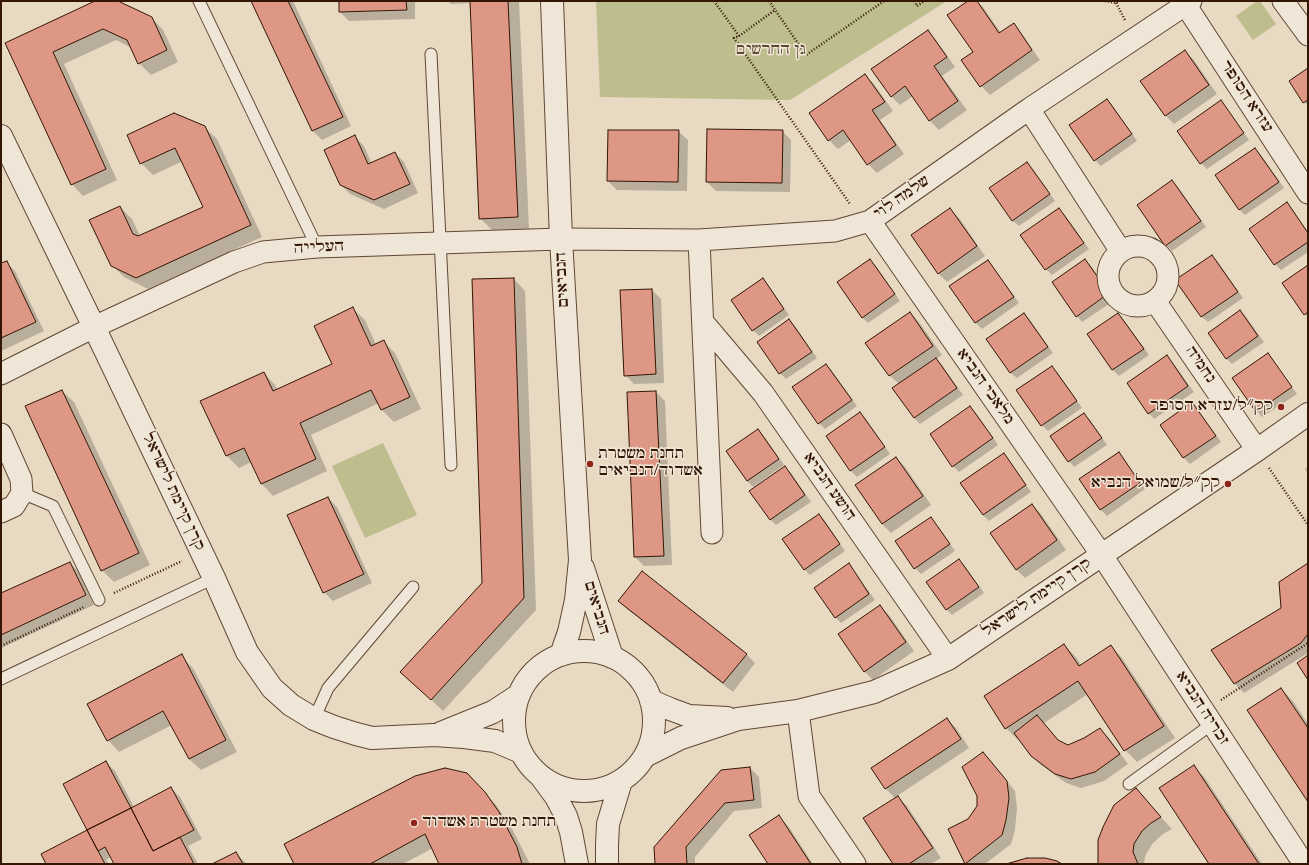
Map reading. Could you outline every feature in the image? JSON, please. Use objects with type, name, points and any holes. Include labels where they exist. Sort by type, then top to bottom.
[{"type":"street","name":"הנביאים","points":[[552,1],[561,239],[580,560],[576,600],[569,632],[561,655]]},
{"type":"street","points":[[1283,1],[1308,35]]},
{"type":"street","name":"שלמה לוי","points":[[561,239],[699,240],[835,230],[866,222],[1187,2]]},
{"type":"street","name":"עזרא הסופר","points":[[1187,2],[1308,193]]},
{"type":"street","points":[[1029,109],[1120,250]]},
{"type":"street","name":"קרן קיימת לישראל","points":[[1,136],[214,578],[247,652],[272,688],[290,705],[314,718],[334,727],[372,738],[434,735],[464,737],[495,741],[521,752]]},
{"type":"street","name":"מלאכי הנביא","points":[[866,222],[1101,554]]},
{"type":"street","name":"העלייה","points":[[1,374],[94,327],[234,262],[263,252],[317,247],[561,239]]},
{"type":"street","points":[[699,240],[712,532]]},
{"type":"street","points":[[1129,246],[1148,246],[1163,258],[1167,266],[1167,281],[1162,294],[1156,301],[1147,305],[1132,305],[1119,300],[1112,293],[1108,284],[1107,275],[1113,257],[1120,250],[1129,246]]},
{"type":"street","name":"נחמיה","points":[[1156,301],[1257,450]]},
{"type":"street","name":"הושע הנביא","points":[[702,322],[763,393],[948,659]]},
{"type":"street","name":"קרן קיימת לישראל","points":[[645,756],[681,738],[738,719],[798,711],[874,692],[948,659],[1308,414]]},
{"type":"street","points":[[1,434],[21,479],[22,493],[14,506],[1,512]]},
{"type":"street","name":"זכריה הנביא","points":[[1101,554],[1304,864]]},
{"type":"street","name":"הנביאים","points":[[580,560],[612,657]]},
{"type":"street","points":[[541,777],[556,785],[566,788],[588,791],[605,788],[621,781],[634,770],[645,756],[652,739],[654,720],[651,701],[645,687],[636,675],[625,665],[612,657],[595,652],[578,652],[561,655],[543,664],[528,678],[518,695],[514,714],[515,734],[521,752],[556,797],[566,816],[571,832],[577,864]]},
{"type":"street","name":"קרן קיימת לישראל","points":[[434,735],[493,712],[518,695]]},
{"type":"street","name":"קרן קיימת לישראל","points":[[651,701],[670,710],[689,716],[738,719]]},
{"type":"street","points":[[798,711],[809,796],[855,864]]},
{"type":"street","points":[[607,864],[606,845],[608,824],[621,781]]},
{"type":"lane","points":[[199,1],[317,247]]},
{"type":"lane","points":[[431,54],[451,465]]},
{"type":"lane","points":[[22,493],[53,506],[100,600]]},
{"type":"lane","points":[[1,679],[214,578]]},
{"type":"lane","points":[[314,718],[328,688],[413,587]]},
{"type":"lane","points":[[1129,784],[1208,718]]},
{"type":"path","points":[[714,1],[739,36]]},
{"type":"path","points":[[769,1],[806,55],[884,1]]},
{"type":"path","points":[[914,1],[917,6],[924,1]]},
{"type":"path","points":[[1106,1],[1116,3],[1120,1]]},
{"type":"path","points":[[775,10],[734,38],[866,222]]},
{"type":"path","points":[[1257,450],[1308,525]]},
{"type":"path","points":[[1208,718],[1308,643]]},
{"type":"green space","name":"גן החרשים","points":[[596,1],[947,1],[790,100],[600,97]]},
{"type":"green space","points":[[1257,1],[1260,1],[1276,24],[1253,40],[1236,16]]},
{"type":"green space","points":[[383,443],[417,515],[365,538],[332,466]]},
{"type":"building","points":[[95,1],[118,1],[152,17],[167,50],[138,64],[127,40],[103,29],[53,52],[106,169],[71,185],[5,43]]},
{"type":"building","points":[[251,1],[288,1],[343,117],[312,131]]},
{"type":"building","points":[[339,1],[406,1],[407,10],[339,12]]},
{"type":"building","points":[[470,1],[508,1],[518,217],[479,219]]},
{"type":"building","points":[[968,1],[977,1],[999,33],[1014,23],[1032,50],[980,87],[961,60],[973,52],[947,15]]},
{"type":"building","points":[[928,30],[947,57],[934,66],[958,101],[929,121],[905,86],[891,97],[871,69]]},
{"type":"building","points":[[1185,50],[1209,85],[1165,116],[1140,81]]},
{"type":"building","points":[[1308,68],[1308,100],[1303,103],[1289,81]]},
{"type":"building","points":[[865,74],[885,102],[872,110],[896,145],[867,165],[843,130],[828,141],[809,113]]},
{"type":"building","points":[[1107,99],[1132,134],[1094,161],[1069,125]]},
{"type":"building","points":[[1221,100],[1244,133],[1200,164],[1177,131]]},
{"type":"building","points":[[174,113],[205,126],[251,225],[136,278],[111,266],[89,220],[120,206],[133,234],[138,236],[203,207],[175,148],[140,164],[127,135]]},
{"type":"building","points":[[707,129],[783,130],[782,183],[706,182]]},
{"type":"building","points":[[608,130],[679,130],[678,182],[607,181]]},
{"type":"building","points":[[355,135],[368,164],[395,152],[410,184],[374,200],[340,185],[324,150]]},
{"type":"building","points":[[1255,148],[1279,182],[1239,210],[1215,175]]},
{"type":"building","points":[[1027,162],[1050,194],[1012,221],[989,188]]},
{"type":"building","points":[[1172,180],[1201,221],[1165,246],[1137,205]]},
{"type":"building","points":[[1287,202],[1308,233],[1308,242],[1274,265],[1249,229]]},
{"type":"building","points":[[950,208],[977,246],[938,274],[911,235]]},
{"type":"building","points":[[1059,208],[1084,243],[1045,270],[1020,235]]},
{"type":"building","points":[[1212,255],[1238,292],[1201,317],[1175,280]]},
{"type":"building","points":[[870,259],[895,294],[862,318],[837,282]]},
{"type":"building","points":[[1085,259],[1109,293],[1076,317],[1052,282]]},
{"type":"building","points":[[988,260],[1014,297],[975,323],[949,286]]},
{"type":"building","points":[[7,261],[36,322],[1,338],[1,263]]},
{"type":"building","points":[[1308,265],[1308,312],[1304,315],[1282,283]]},
{"type":"building","points":[[514,278],[524,598],[431,700],[400,672],[482,583],[472,279]]},
{"type":"building","points":[[763,278],[784,309],[752,331],[731,300]]},
{"type":"building","points":[[652,289],[656,374],[624,376],[620,290]]},
{"type":"building","points":[[353,307],[371,346],[384,340],[410,397],[381,410],[371,390],[300,423],[316,459],[261,484],[244,448],[226,456],[200,401],[264,372],[273,391],[332,364],[314,326]]},
{"type":"building","points":[[1240,310],[1258,336],[1226,359],[1208,333]]},
{"type":"building","points":[[910,312],[933,346],[889,376],[865,343]]},
{"type":"building","points":[[1024,313],[1048,347],[1010,373],[986,339]]},
{"type":"building","points":[[1118,313],[1144,349],[1112,370],[1087,334]]},
{"type":"building","points":[[789,319],[812,352],[779,374],[757,342]]},
{"type":"building","points":[[1268,353],[1292,387],[1256,412],[1232,378]]},
{"type":"building","points":[[1167,355],[1188,386],[1148,414],[1127,383]]},
{"type":"building","points":[[936,358],[957,388],[914,418],[892,388]]},
{"type":"building","points":[[826,364],[852,400],[818,424],[792,387]]},
{"type":"building","points":[[1052,366],[1077,401],[1041,426],[1016,390]]},
{"type":"building","points":[[62,390],[139,553],[101,571],[25,406]]},
{"type":"building","points":[[656,391],[664,556],[634,557],[627,392]]},
{"type":"building","points":[[1192,402],[1216,436],[1183,458],[1160,425]]},
{"type":"building","points":[[970,406],[993,438],[952,467],[930,434]]},
{"type":"building","points":[[860,412],[885,447],[850,471],[826,436]]},
{"type":"building","points":[[1084,413],[1102,438],[1068,462],[1050,436]]},
{"type":"building","points":[[758,429],[779,459],[747,481],[726,451]]},
{"type":"building","points":[[1119,452],[1140,483],[1100,510],[1079,479]]},
{"type":"building","points":[[1004,453],[1026,485],[983,515],[960,483]]},
{"type":"building","points":[[896,457],[923,496],[882,524],[855,485]]},
{"type":"building","points":[[785,466],[805,495],[770,520],[749,491]]},
{"type":"building","points":[[328,497],[364,574],[323,593],[287,515]]},
{"type":"building","points":[[1032,504],[1057,540],[1016,570],[990,533]]},
{"type":"building","points":[[819,514],[840,544],[804,570],[782,539]]},
{"type":"building","points":[[931,517],[950,544],[914,569],[895,541]]},
{"type":"building","points":[[959,559],[979,587],[946,610],[926,582]]},
{"type":"building","points":[[70,562],[86,595],[1,635],[1,593]]},
{"type":"building","points":[[849,563],[869,594],[835,618],[814,588]]},
{"type":"building","points":[[1308,563],[1308,634],[1301,643],[1234,684],[1211,650],[1281,608],[1279,582]]},
{"type":"building","points":[[642,571],[747,654],[723,683],[618,601]]},
{"type":"building","points":[[880,605],[906,642],[864,672],[838,634]]},
{"type":"building","points":[[1064,644],[1079,666],[1111,645],[1164,726],[1124,751],[1078,681],[1005,729],[984,696]]},
{"type":"building","points":[[182,654],[226,740],[189,759],[163,711],[107,741],[87,704]]},
{"type":"building","points":[[1308,655],[1308,680],[1297,663]]},
{"type":"building","points":[[1281,688],[1308,728],[1308,802],[1247,710]]},
{"type":"building","points":[[1037,715],[1058,740],[1068,745],[1084,738],[1100,728],[1120,754],[1095,772],[1071,779],[1055,774],[1031,756],[1014,733]]},
{"type":"building","points":[[947,718],[961,739],[885,789],[871,768]]},
{"type":"building","points":[[983,752],[1007,781],[1009,798],[1006,820],[1002,835],[965,864],[948,829],[968,819],[977,806],[977,796],[962,767]]},
{"type":"building","points":[[106,761],[131,808],[87,830],[63,784]]},
{"type":"building","points":[[1194,765],[1259,864],[1209,864],[1159,788]]},
{"type":"building","points":[[750,767],[754,800],[725,803],[686,847],[687,864],[655,864],[654,847],[721,770]]},
{"type":"building","name":"תחנת משטרת אשדוד","points":[[445,768],[467,773],[485,792],[499,812],[517,847],[522,864],[439,864],[425,834],[370,864],[294,864],[284,844],[415,776]]},
{"type":"building","points":[[171,787],[194,830],[153,851],[131,808]]},
{"type":"building","points":[[1136,788],[1161,817],[1142,831],[1134,844],[1133,852],[1138,864],[1098,864],[1098,840],[1114,805]]},
{"type":"building","points":[[898,796],[933,848],[909,864],[893,864],[863,818]]},
{"type":"building","points":[[131,808],[153,851],[180,837],[194,864],[114,864],[105,847],[98,851],[87,830]]},
{"type":"building","points":[[779,815],[811,864],[768,864],[749,835]]},
{"type":"building","points":[[87,830],[105,864],[46,864],[41,854]]},
{"type":"building","points":[[236,852],[243,864],[212,864]]},
{"type":"building","points":[[1027,858],[1045,858],[1062,864],[1006,864]]},
{"type":"place","name":"קק״ל/עזרא הסופר","points":[[1281,407]]},
{"type":"place","name":"תחנת משטרת אשדוד/הנביאים","points":[[590,464]]},
{"type":"place","name":"קק״ל/שמואל הנביא","points":[[1228,484]]},
{"type":"place","name":"תחנת משטרת אשדוד","points":[[414,823]]}]
